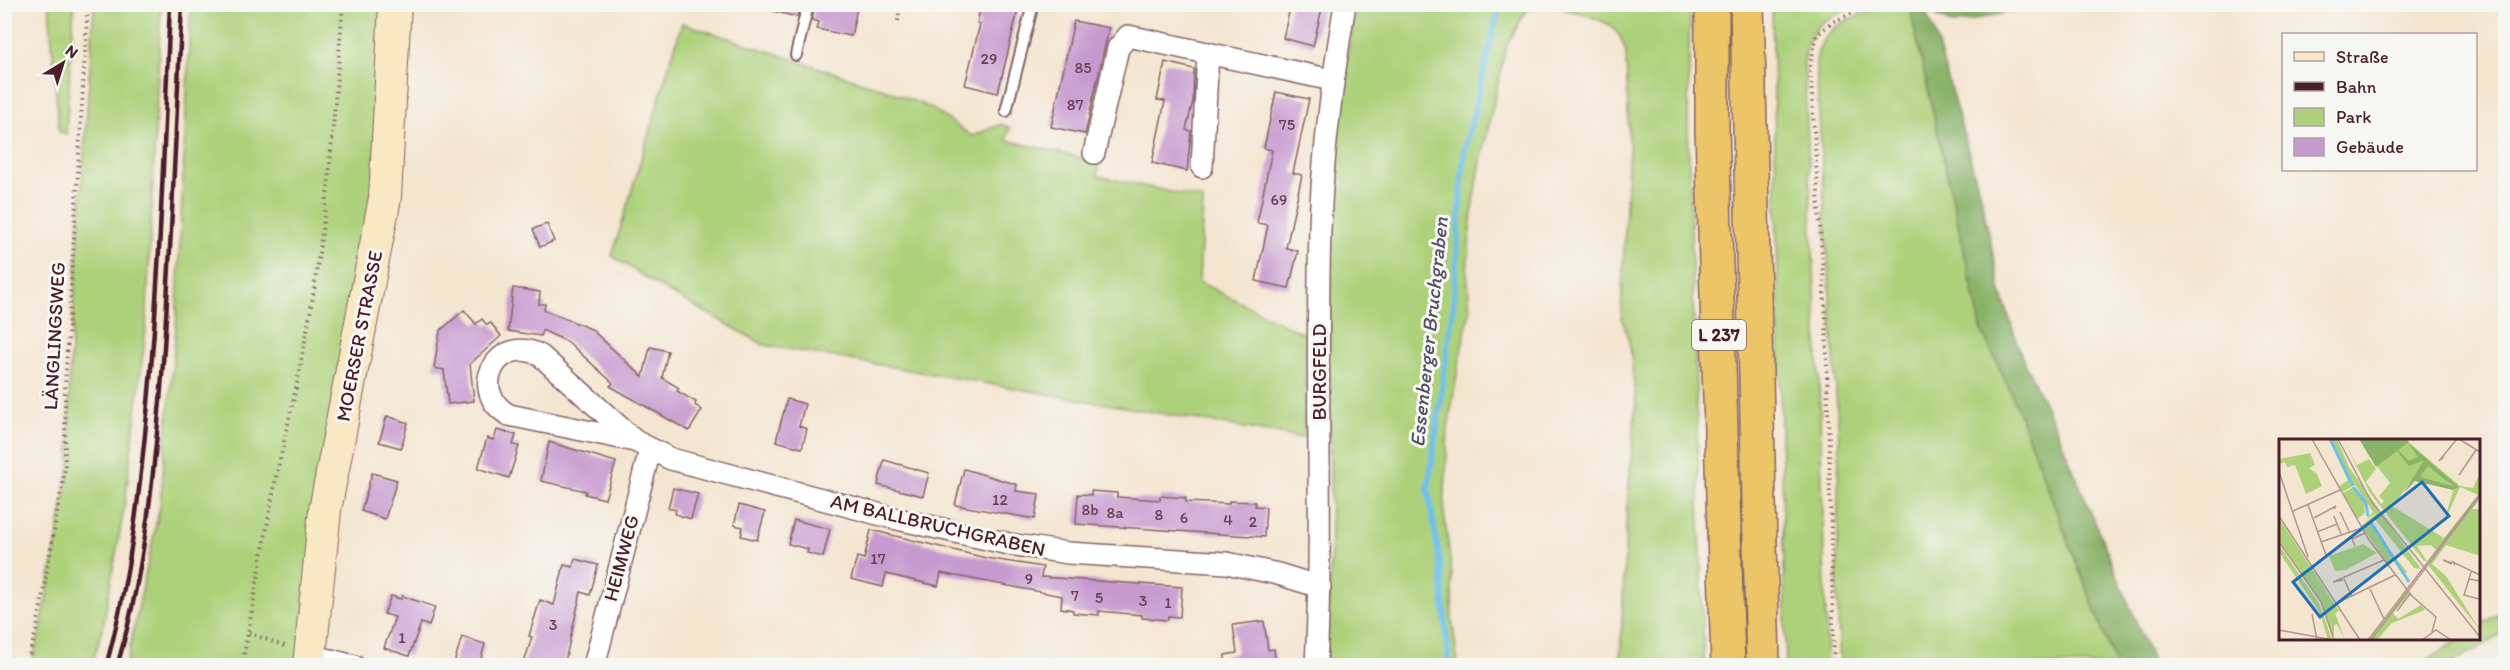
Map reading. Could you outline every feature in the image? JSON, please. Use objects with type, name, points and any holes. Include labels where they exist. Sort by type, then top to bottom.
[{"type":"highway","name":"L 237","points":[[1712,4],[1712,129],[1728,666]]},
{"type":"highway","name":"L 237","points":[[1747,4],[1763,666]]},
{"type":"street","name":"MOERSER STRASSE","points":[[310,660],[326,510],[385,198],[395,4]]},
{"type":"street","name":"BURGFELD","points":[[1316,666],[1320,587],[1318,349],[1321,213],[1332,80],[1345,4]]},
{"type":"street","points":[[1094,153],[1118,48],[1128,36],[1332,80]]},
{"type":"street","points":[[1203,167],[1208,53]]},
{"type":"street","name":"AM BALLBRUCHGRABEN","points":[[642,446],[536,353],[522,350],[510,352],[499,359],[490,371],[488,385],[491,397],[498,408],[509,415],[642,446],[670,459],[882,515],[1009,544],[1068,553],[1227,563],[1278,574],[1320,587]]},
{"type":"street","name":"HEIMWEG","points":[[594,666],[642,446]]},
{"type":"street","points":[[310,660],[354,666]]},
{"type":"lane","points":[[796,55],[808,4]]},
{"type":"lane","points":[[1006,111],[1033,4]]},
{"type":"path","name":"LÄNGLINGSWEG","points":[[26,666],[37,628],[65,468],[65,386],[88,4]]},
{"type":"path","points":[[242,666],[276,477],[312,303],[328,189],[343,4]]},
{"type":"path","points":[[898,21],[900,4]]},
{"type":"path","points":[[1834,666],[1826,321],[1810,65],[1817,35],[1832,22],[1874,4]]},
{"type":"path","points":[[249,633],[310,660]]},
{"type":"green space","points":[[1939,4],[2043,5],[1953,24],[1937,16]]},
{"type":"green space","points":[[49,5],[74,5],[66,134],[59,132]]},
{"type":"green space","points":[[94,5],[161,5],[146,329],[125,503],[103,626],[92,665],[31,665],[41,629],[70,465],[69,379]]},
{"type":"green space","points":[[191,5],[384,5],[376,195],[298,665],[126,666],[160,506],[176,327]]},
{"type":"green space","points":[[1357,5],[1543,5],[1527,10],[1506,46],[1480,166],[1471,221],[1467,272],[1470,311],[1448,427],[1444,513],[1452,575],[1452,619],[1458,665],[1325,666],[1331,551],[1329,339],[1332,200],[1343,77]]},
{"type":"green space","points":[[1551,5],[1690,5],[1688,125],[1704,665],[1620,665],[1627,507],[1636,405],[1630,346],[1621,313],[1629,147],[1626,52],[1620,36],[1610,25],[1593,17]]},
{"type":"green space","points":[[1772,5],[1861,5],[1829,18],[1815,30],[1806,49],[1804,63],[1819,380],[1827,665],[1786,665]]},
{"type":"green space","points":[[1889,5],[1921,5],[1982,331],[2012,395],[2116,665],[1840,666],[1837,586],[1839,439],[1816,65],[1824,39],[1831,31],[1851,18]]},
{"type":"green space","points":[[1909,5],[1921,5],[1933,27],[1980,193],[2001,292],[2021,355],[2056,428],[2154,665],[2116,665],[2012,395],[1982,331]]},
{"type":"green space","points":[[682,23],[887,90],[931,108],[972,136],[1001,124],[1010,128],[1006,140],[1099,162],[1098,176],[1203,199],[1199,282],[1306,335],[1304,438],[764,345],[662,288],[612,256]]},
{"type":"green space","points":[[2505,610],[2505,633],[2448,665],[2419,665],[2458,640],[2480,640],[2480,625]]},
{"type":"building","points":[[774,4],[800,4],[797,17],[773,11]]},
{"type":"building","points":[[815,4],[858,4],[851,36],[817,29],[819,22],[812,20]]},
{"type":"building","points":[[981,4],[996,4],[1018,10],[998,93],[965,85],[980,24],[977,23]]},
{"type":"building","points":[[1291,4],[1323,4],[1313,46],[1283,38]]},
{"type":"building","points":[[1074,21],[1109,28],[1085,134],[1051,127]]},
{"type":"building","points":[[1165,62],[1194,69],[1193,101],[1186,130],[1191,131],[1187,171],[1152,163],[1165,101],[1157,100]]},
{"type":"building","points":[[1276,92],[1309,99],[1293,173],[1302,175],[1286,248],[1298,251],[1289,288],[1256,281],[1268,225],[1257,223],[1272,150],[1264,148]]},
{"type":"building","points":[[547,224],[554,241],[540,247],[533,229]]},
{"type":"building","points":[[513,288],[540,292],[539,304],[545,304],[544,310],[591,329],[643,377],[650,347],[668,351],[662,378],[679,388],[677,391],[696,402],[695,405],[702,410],[689,431],[610,386],[613,383],[568,342],[542,330],[541,336],[508,331]]},
{"type":"building","points":[[464,310],[476,324],[482,319],[487,325],[491,323],[501,336],[470,364],[474,401],[448,404],[444,370],[434,368],[440,331]]},
{"type":"building","points":[[787,399],[805,404],[799,426],[807,429],[802,448],[776,441]]},
{"type":"building","points":[[387,416],[408,423],[401,448],[379,442]]},
{"type":"building","points":[[497,430],[516,435],[513,445],[519,446],[509,478],[478,468],[487,438],[494,440]]},
{"type":"building","points":[[549,442],[616,462],[605,499],[585,494],[586,491],[541,481]]},
{"type":"building","points":[[884,460],[929,473],[923,496],[878,485]]},
{"type":"building","points":[[964,469],[1015,484],[1017,485],[1016,491],[1039,494],[1035,519],[955,505]]},
{"type":"building","points":[[372,473],[397,480],[385,519],[361,511]]},
{"type":"building","points":[[673,488],[698,494],[691,519],[675,514],[676,510],[668,508]]},
{"type":"building","points":[[1091,491],[1117,493],[1117,497],[1160,500],[1160,496],[1186,498],[1186,502],[1229,504],[1229,501],[1255,502],[1255,506],[1266,507],[1264,537],[1076,524],[1078,494],[1091,495]]},
{"type":"building","points":[[739,505],[765,512],[757,540],[741,536],[743,527],[734,525]]},
{"type":"building","points":[[794,520],[830,529],[823,557],[807,553],[808,549],[788,544]]},
{"type":"building","points":[[871,530],[986,558],[1043,567],[1041,577],[1182,587],[1180,617],[1168,616],[1168,620],[1099,611],[1099,615],[1073,613],[1073,610],[1061,608],[1062,596],[941,573],[938,586],[886,574],[883,587],[851,579],[857,557],[864,559]]},
{"type":"building","points":[[575,559],[598,565],[590,595],[581,592],[564,666],[523,666],[540,600],[554,605],[564,565],[573,567]]},
{"type":"building","points":[[391,596],[401,599],[402,596],[435,607],[429,626],[421,623],[409,656],[384,648],[395,617],[384,614]]},
{"type":"building","points":[[1264,621],[1268,650],[1274,649],[1276,666],[1225,666],[1225,655],[1237,653],[1233,625]]},
{"type":"building","points":[[462,637],[485,644],[479,666],[453,666]]},
{"type":"waterway","name":"Essenberger Bruchgraben","points":[[1449,666],[1441,569],[1428,489],[1453,308],[1464,152],[1500,4]]},
{"type":"railway","points":[[106,666],[121,604],[132,541],[147,414],[164,158],[170,4]]},
{"type":"railway","points":[[117,666],[140,567],[157,434],[167,302],[182,4]]}]
